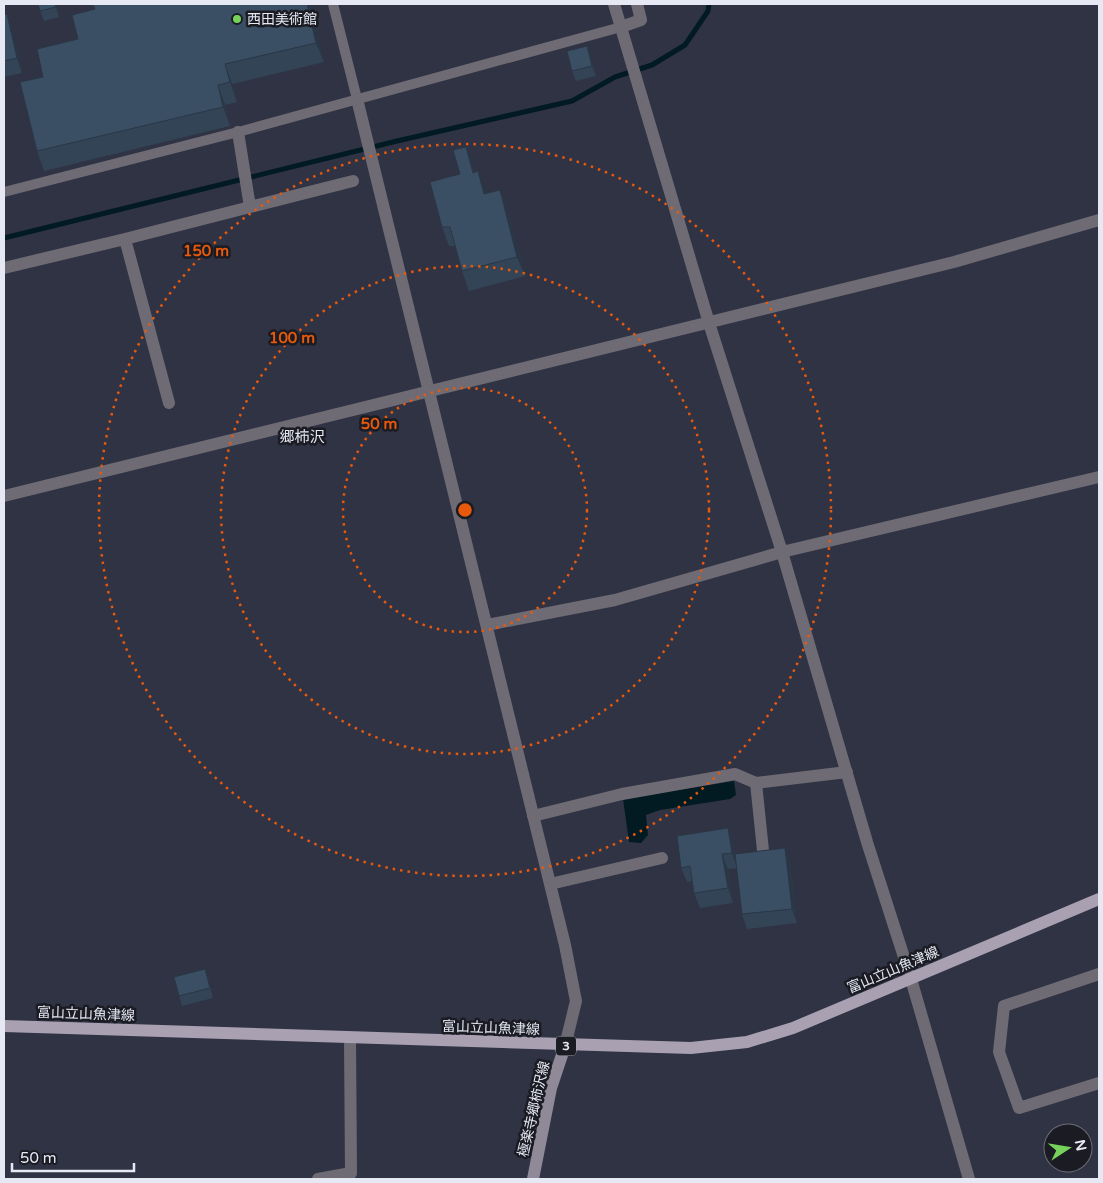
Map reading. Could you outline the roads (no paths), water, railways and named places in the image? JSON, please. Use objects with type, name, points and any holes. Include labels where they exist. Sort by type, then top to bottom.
[{"type":"main road","name":"富山立山魚津線","points":[[4,1026],[566,1046],[691,1048],[747,1042],[793,1028],[1099,899]]},
{"type":"main road","name":"極楽寺郷柿沢線","points":[[534,1179],[551,1088],[566,1046]]},
{"type":"street","points":[[614,4],[709,323],[782,552],[846,772],[911,979],[969,1179]]},
{"type":"street","points":[[621,27],[641,20],[637,4]]},
{"type":"street","points":[[357,99],[550,884],[576,1001],[566,1046]]},
{"type":"street","points":[[238,132],[250,207]]},
{"type":"street","points":[[4,268],[353,181]]},
{"type":"street","points":[[4,496],[954,262],[1099,220]]},
{"type":"street","points":[[125,239],[169,404]]},
{"type":"street","points":[[487,625],[615,600],[782,552],[1099,477]]},
{"type":"street","points":[[533,816],[622,794],[735,774],[756,783],[846,772]]},
{"type":"street","points":[[756,783],[764,860]]},
{"type":"street","points":[[550,884],[662,858]]},
{"type":"street","points":[[1099,974],[1004,1006],[999,1052],[1019,1108],[1099,1083]]},
{"type":"street","points":[[318,1179],[351,1173],[350,1039]]},
{"type":"lane","points":[[333,4],[357,99]]},
{"type":"lane","points":[[4,192],[238,132],[621,27]]},
{"type":"water","points":[[734,781],[736,795],[730,799],[660,810],[646,815],[648,835],[641,843],[629,842],[623,799]]},
{"type":"waterway","points":[[4,238],[397,141],[572,101],[615,77],[652,65],[685,45],[708,11],[709,4]]},
{"type":"place","name":"西田美術館","points":[[237,19]]},
{"type":"district","name":"郷柿沢","points":[[302,437]]}]
